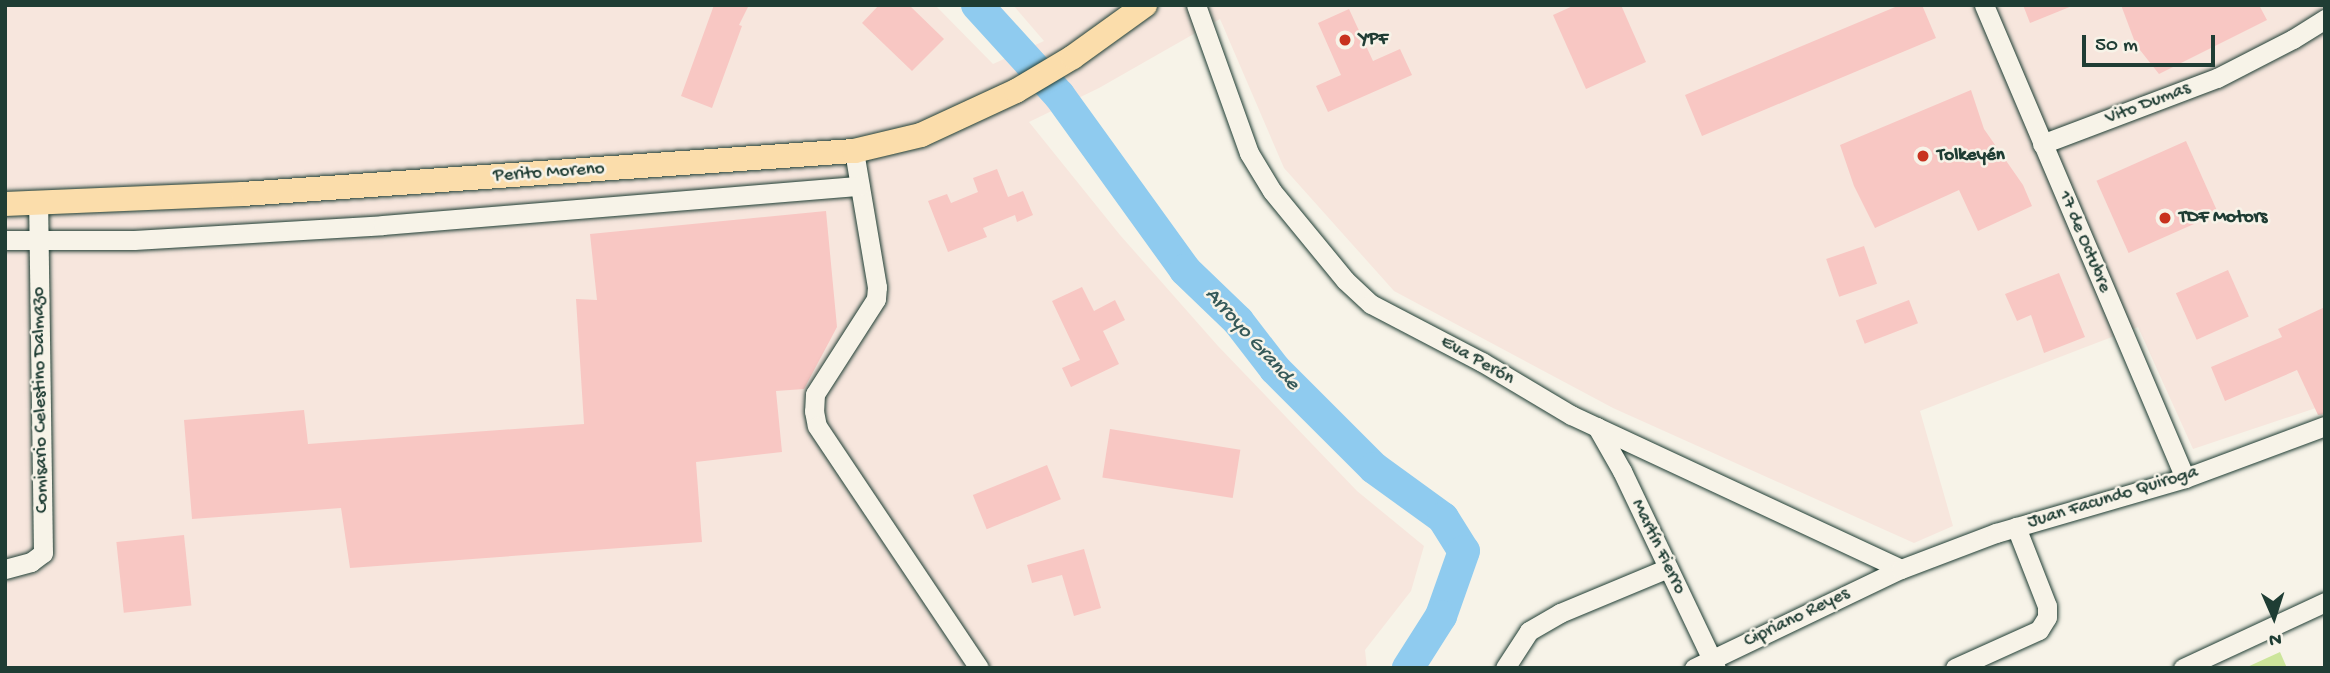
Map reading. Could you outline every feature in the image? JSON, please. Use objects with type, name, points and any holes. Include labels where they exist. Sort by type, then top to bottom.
[{"type":"main road","name":"Perito Moreno","points":[[5,204],[38,205],[243,194],[854,151],[921,135],[1016,91],[1073,57],[1145,5]]},
{"type":"street","name":"Eva Perón","points":[[1196,5],[1249,153],[1272,191],[1345,280],[1371,304],[1597,427],[1901,569]]},
{"type":"street","name":"17 de Octubre","points":[[1984,5],[2185,478]]},
{"type":"street","name":"Vito Dumas","points":[[2042,144],[2217,78],[2293,39],[2325,19]]},
{"type":"street","points":[[854,151],[877,287],[876,299],[815,394],[817,426],[979,668]]},
{"type":"street","points":[[5,240],[134,240],[383,225],[859,186]]},
{"type":"street","name":"Comisario Celestino Dalmazo","points":[[5,569],[31,562],[43,553],[38,205]]},
{"type":"street","name":"Juan Facundo Quiroga","points":[[1901,569],[2016,527],[2185,478],[2325,426]]},
{"type":"street","name":"Martín Fierro","points":[[1597,427],[1714,664]]},
{"type":"street","points":[[1955,668],[2039,630],[2047,617],[2047,606],[2016,527]]},
{"type":"street","points":[[1505,668],[1529,631],[1560,613],[1668,568]]},
{"type":"street","name":"Cipriano Reyes","points":[[1694,668],[1714,664],[1901,569]]},
{"type":"street","points":[[2183,668],[2325,602]]},
{"type":"shaded area","points":[[5,5],[935,5],[993,64],[1044,41],[1013,5],[2325,5],[2325,405],[2193,449],[2138,327],[1920,411],[1953,526],[1914,543],[1613,408],[1394,291],[1284,168],[1220,19],[1099,88],[1029,122],[1120,235],[1218,346],[1357,491],[1424,546],[1411,591],[1365,650],[1367,668],[5,668]]},
{"type":"green space","points":[[2280,652],[2287,668],[2245,668]]},
{"type":"building","points":[[714,5],[749,5],[739,25],[742,26],[712,108],[681,96]]},
{"type":"building","points":[[879,5],[909,5],[944,39],[912,71],[862,23]]},
{"type":"building","points":[[1575,5],[1621,5],[1646,62],[1586,89],[1553,15]]},
{"type":"building","points":[[1900,5],[1922,5],[1936,38],[1702,136],[1685,95]]},
{"type":"building","points":[[2023,5],[2072,5],[2072,6],[2030,23]]},
{"type":"building","points":[[2121,5],[2259,5],[2267,20],[2159,74],[2136,45]]},
{"type":"building","points":[[1349,9],[1373,61],[1400,49],[1412,75],[1328,112],[1316,86],[1341,75],[1318,23]]},
{"type":"building","name":"Tolkeyén","points":[[1971,90],[1984,129],[2023,185],[2032,206],[1978,231],[1959,190],[1875,228],[1854,186],[1840,145]]},
{"type":"building","points":[[2186,141],[2218,213],[2129,253],[2096,181]]},
{"type":"building","points":[[997,169],[1008,197],[1023,191],[1033,215],[1017,222],[1015,215],[983,228],[987,237],[948,252],[928,201],[947,194],[951,203],[978,192],[973,178]]},
{"type":"building","points":[[826,211],[837,327],[804,389],[776,391],[782,452],[696,462],[702,542],[350,568],[341,508],[192,519],[184,420],[304,410],[308,444],[584,424],[576,299],[597,300],[590,234]]},
{"type":"building","points":[[1864,246],[1877,284],[1839,297],[1826,259]]},
{"type":"building","points":[[2228,270],[2249,317],[2197,340],[2176,293]]},
{"type":"building","points":[[2059,273],[2085,337],[2044,353],[2031,315],[2017,321],[2005,294]]},
{"type":"building","points":[[1082,287],[1094,311],[1115,300],[1125,320],[1103,331],[1119,364],[1071,387],[1062,368],[1080,360],[1052,301]]},
{"type":"building","points":[[1909,300],[1918,323],[1865,344],[1856,320]]},
{"type":"building","points":[[2325,307],[2325,414],[2318,415],[2297,370],[2225,401],[2211,367],[2282,337],[2278,329]]},
{"type":"building","points":[[1110,429],[1240,450],[1233,498],[1102,477]]},
{"type":"building","points":[[1047,465],[1061,499],[987,529],[973,495]]},
{"type":"building","points":[[184,535],[191,606],[124,613],[116,542]]},
{"type":"building","points":[[1084,549],[1101,608],[1074,616],[1062,575],[1032,583],[1027,565]]},
{"type":"waterway","name":"Arroyo Grande","points":[[977,5],[1059,95],[1185,270],[1238,321],[1275,369],[1374,468],[1443,518],[1464,551],[1441,616],[1408,668]]},
{"type":"place","name":"YPF","points":[[1345,40]]},
{"type":"place","name":"Tolkeyén","points":[[1923,156]]},
{"type":"place","name":"TDF Motors","points":[[2165,218]]}]
